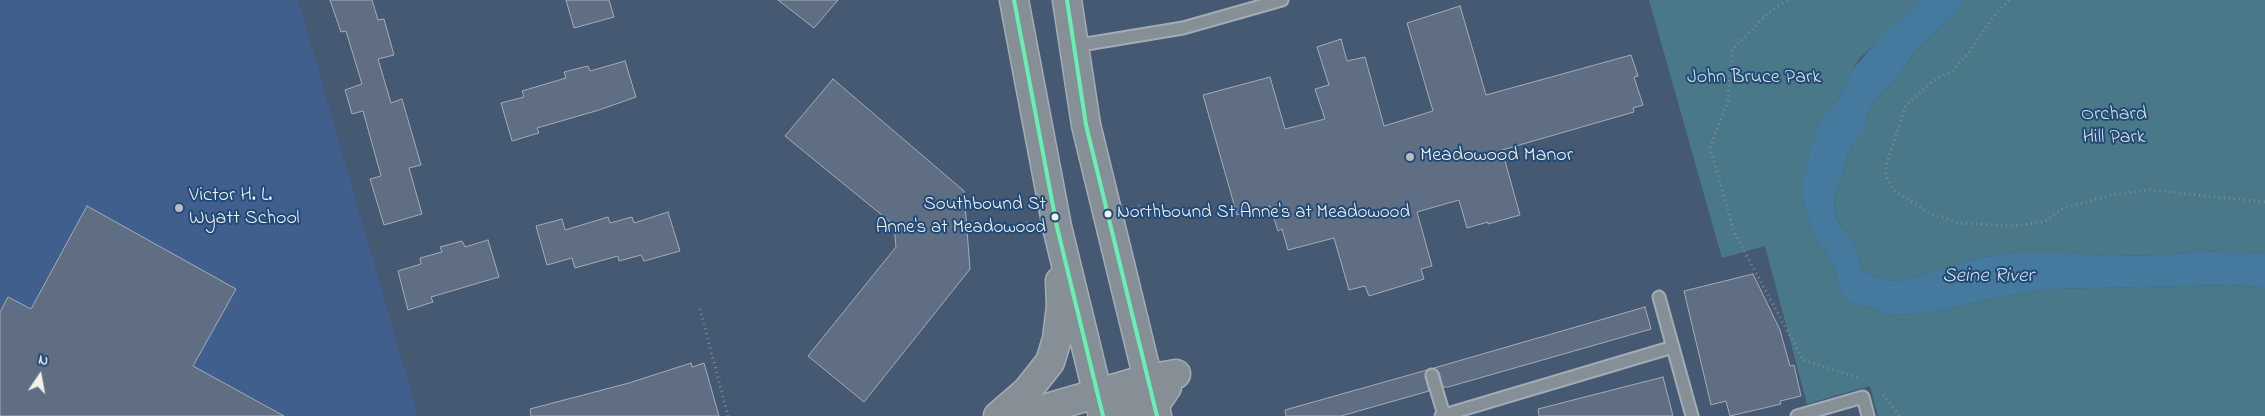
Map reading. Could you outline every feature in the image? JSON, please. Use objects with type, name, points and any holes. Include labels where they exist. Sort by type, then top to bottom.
[{"type":"main road","points":[[1014,0],[1057,227],[1100,404]]},
{"type":"main road","points":[[1067,0],[1088,134],[1155,411],[1112,416]]},
{"type":"main road","points":[[998,416],[1014,404],[1041,376],[1050,362],[1057,339],[1061,306],[1057,227]]},
{"type":"main road","points":[[1020,416],[1100,404],[1147,379]]},
{"type":"lane","points":[[1074,46],[1183,28],[1282,0]]},
{"type":"lane","points":[[1659,297],[1692,416]]},
{"type":"lane","points":[[1432,375],[1443,416],[1673,347]]},
{"type":"lane","points":[[1797,416],[1863,397],[1868,416]]},
{"type":"path","points":[[1787,0],[1766,14],[1732,50],[1728,101],[1710,146],[1734,232],[1803,360],[1863,379]]},
{"type":"path","points":[[2009,0],[1993,17],[1970,51],[1952,71],[1933,81],[1906,105],[1886,165],[1886,176],[1895,191],[1929,213],[1959,223],[2014,226],[2044,222],[2062,209],[2111,195],[2150,190],[2265,202]]},
{"type":"path","points":[[1134,208],[1141,205]]},
{"type":"path","points":[[1018,226],[1029,222]]},
{"type":"path","points":[[700,309],[728,416]]},
{"type":"path","points":[[1878,389],[1900,416]]},
{"type":"shaded area","name":"Victor H. L. Wyatt School","points":[[0,0],[298,0],[418,416],[0,416]]},
{"type":"green space","name":"John Bruce Park","points":[[1649,0],[1922,0],[1860,58],[1852,70],[1839,98],[1821,120],[1815,135],[1803,201],[1818,243],[1826,251],[1833,264],[1841,293],[1849,303],[1871,308],[1885,314],[1905,315],[1928,313],[2000,297],[2049,289],[2230,285],[2265,287],[2265,416],[1878,416],[1870,386],[1807,404],[1765,246],[1722,258]]},
{"type":"green space","name":"Orchard Hill Park","points":[[1965,0],[2265,0],[2265,254],[2199,251],[2165,255],[2110,256],[2066,253],[2016,253],[1982,257],[1910,279],[1893,281],[1876,277],[1862,270],[1853,242],[1836,219],[1834,203],[1847,155],[1854,142],[1864,132],[1867,114],[1874,101],[1894,81],[1919,47],[1951,18]]},
{"type":"water","name":"Seine River","points":[[1922,0],[1965,0],[1951,18],[1919,47],[1894,81],[1874,101],[1867,114],[1864,132],[1854,142],[1847,155],[1834,203],[1836,219],[1853,242],[1862,270],[1876,277],[1893,281],[1910,279],[1982,257],[2016,253],[2066,253],[2110,256],[2165,255],[2199,251],[2265,254],[2265,287],[2230,285],[2049,289],[2000,297],[1928,313],[1905,315],[1885,314],[1871,308],[1849,303],[1841,293],[1833,264],[1826,251],[1818,243],[1803,201],[1802,184],[1821,120],[1839,98],[1852,70],[1880,38]]},
{"type":"building","points":[[330,0],[372,0],[378,20],[384,19],[394,55],[378,59],[391,103],[402,99],[421,165],[409,168],[422,214],[384,225],[370,179],[381,176],[363,111],[352,114],[345,90],[362,84],[346,31],[341,32]]},
{"type":"building","points":[[566,0],[609,0],[614,17],[574,28]]},
{"type":"building","points":[[778,0],[838,0],[814,28]]},
{"type":"building","name":"Meadowood Manor","points":[[1460,6],[1486,95],[1631,55],[1638,76],[1634,77],[1643,105],[1633,108],[1634,112],[1502,150],[1520,215],[1467,228],[1459,200],[1417,212],[1432,266],[1421,269],[1424,279],[1369,296],[1365,286],[1349,290],[1334,238],[1288,250],[1282,229],[1278,231],[1270,206],[1237,215],[1203,95],[1270,77],[1285,129],[1325,119],[1315,89],[1329,85],[1317,47],[1341,39],[1347,61],[1365,57],[1384,126],[1433,111],[1407,23]]},
{"type":"building","points":[[625,61],[636,97],[537,128],[539,133],[512,141],[501,103],[524,97],[522,91],[566,78],[564,72],[588,66],[590,71]]},
{"type":"building","points":[[833,79],[964,191],[970,269],[864,402],[808,356],[896,247],[894,225],[785,136]]},
{"type":"building","points":[[87,206],[236,289],[193,366],[284,416],[0,416],[0,312],[8,297],[31,309]]},
{"type":"building","points":[[668,212],[680,251],[644,261],[641,255],[619,261],[618,256],[575,268],[572,258],[547,265],[536,226],[562,219],[565,230],[608,217],[610,223],[632,217],[634,223]]},
{"type":"building","points":[[488,240],[499,277],[431,297],[433,302],[408,310],[398,271],[421,264],[420,258],[442,252],[440,247],[462,241],[465,247]]},
{"type":"building","points":[[1753,274],[1780,330],[1790,366],[1794,365],[1801,396],[1780,401],[1781,404],[1730,416],[1726,401],[1711,405],[1684,291]]},
{"type":"building","points":[[1645,307],[1651,329],[1448,387],[1443,387],[1439,372],[1434,368]]},
{"type":"building","points":[[691,363],[692,367],[704,363],[719,416],[531,416],[530,409],[629,383]]},
{"type":"building","points":[[1427,370],[1425,377],[1429,391],[1341,416],[1286,416],[1285,410]]},
{"type":"building","points":[[1663,377],[1673,416],[1539,416],[1538,409]]},
{"type":"transit line","points":[[1014,0],[1057,227],[1103,416]]},
{"type":"transit line","points":[[1067,0],[1086,125],[1157,416]]},
{"type":"place","name":"Meadowood Manor","points":[[1410,157]]},
{"type":"place","name":"Victor H. L. Wyatt School","points":[[179,208]]},
{"type":"place","name":"Northbound St Anne's at Meadowood","points":[[1108,214]]},
{"type":"place","name":"Southbound St Anne's at Meadowood","points":[[1055,217]]}]
